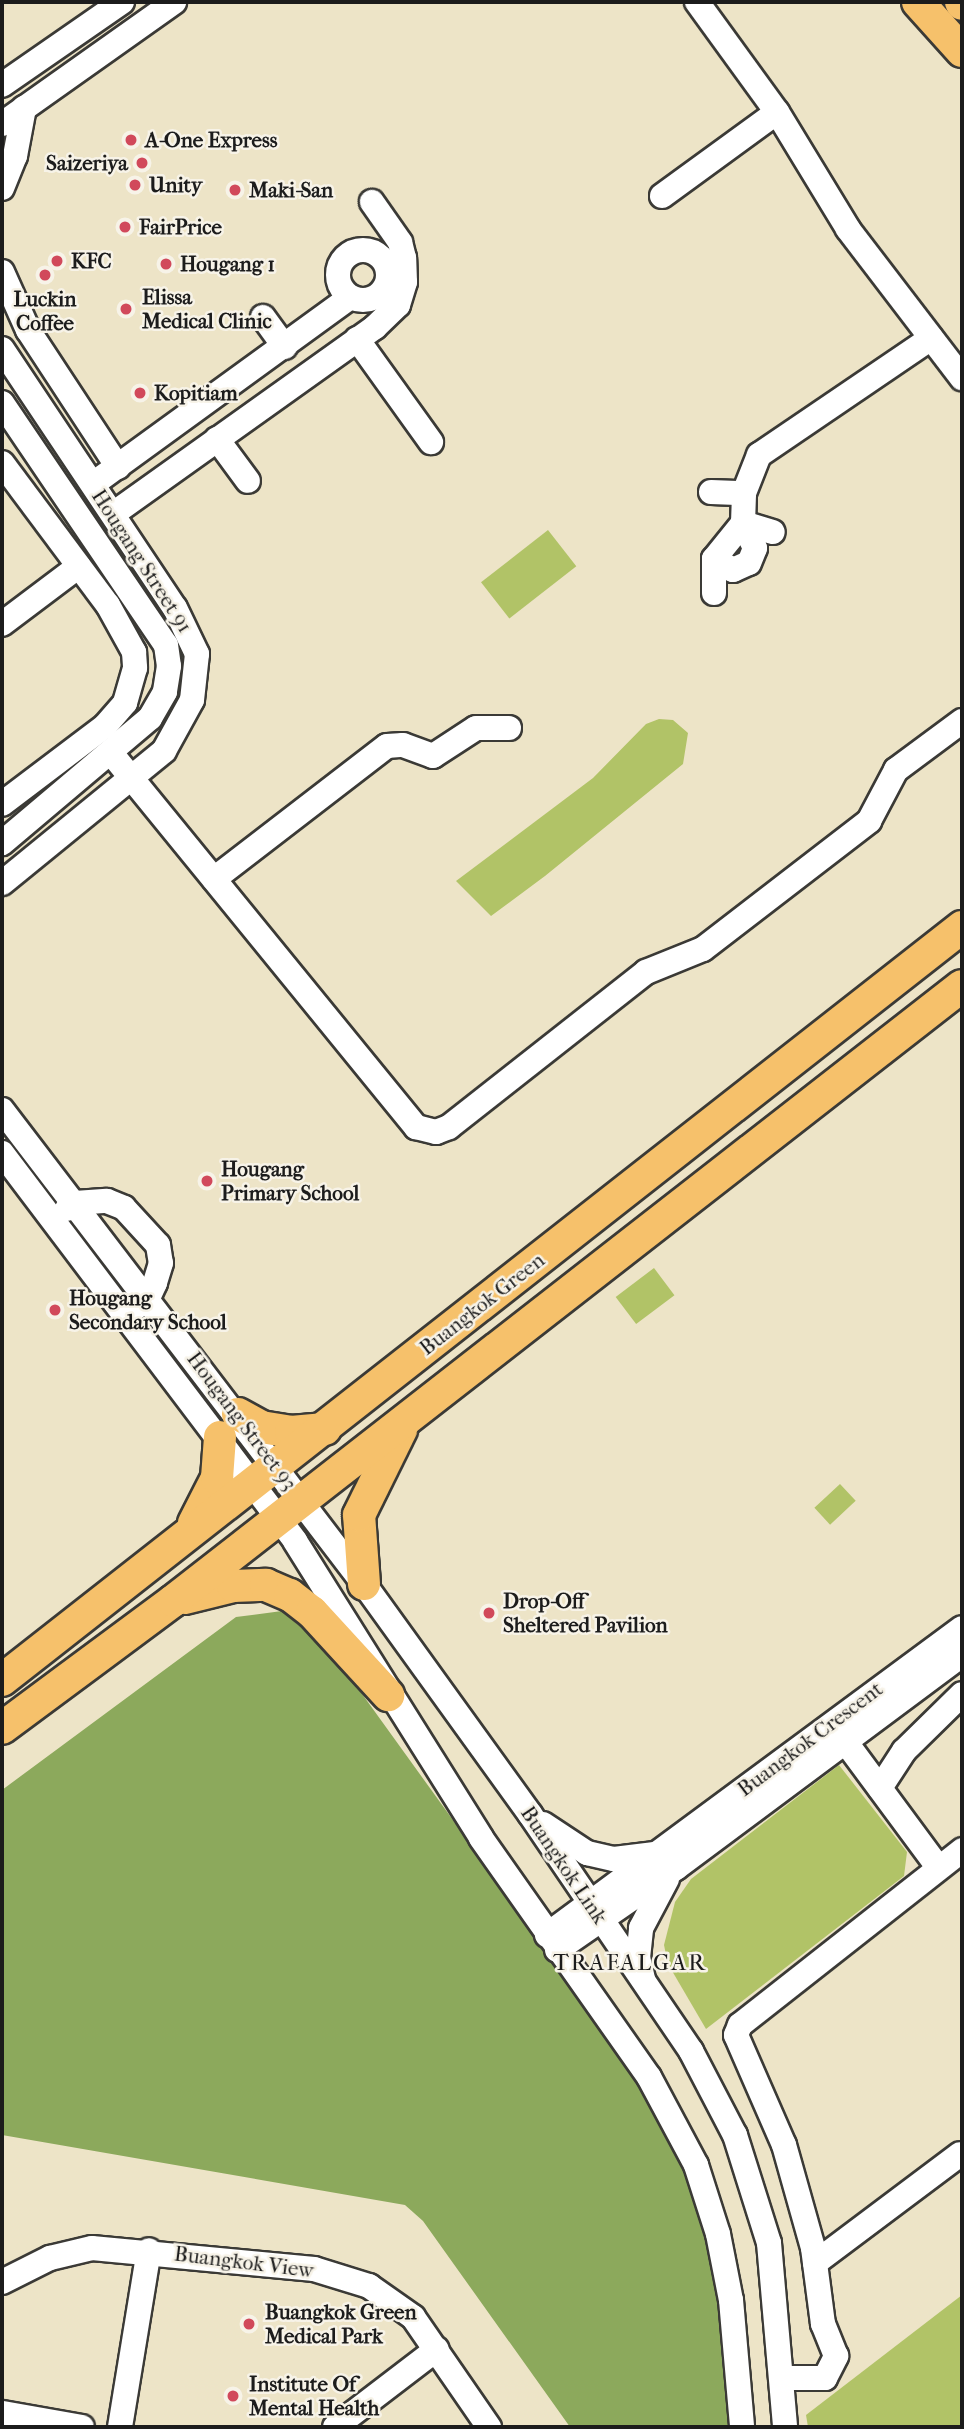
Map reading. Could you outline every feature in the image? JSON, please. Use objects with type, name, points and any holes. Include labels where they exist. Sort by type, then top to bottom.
[{"type":"main road","points":[[918,2],[962,51]]},
{"type":"main road","name":"Buangkok Green","points":[[2,1680],[962,927]]},
{"type":"main road","name":"Buangkok Green","points":[[2,1728],[173,1601],[962,986]]},
{"type":"main road","points":[[364,1584],[359,1515],[409,1416]]},
{"type":"main road","points":[[186,1536],[217,1478],[229,1426],[291,1432],[325,1429]]},
{"type":"main road","points":[[173,1601],[233,1586],[266,1585],[312,1612],[388,1695]]},
{"type":"street","points":[[2,85],[122,2]]},
{"type":"street","points":[[2,124],[174,2]]},
{"type":"street","points":[[697,2],[778,112],[848,229],[962,378]]},
{"type":"street","points":[[2,188],[15,156],[24,108]]},
{"type":"street","points":[[662,196],[778,112]]},
{"type":"street","points":[[113,514],[357,339],[398,305],[405,282],[400,242],[372,202]]},
{"type":"street","points":[[2,272],[28,330],[118,467]]},
{"type":"street","points":[[93,485],[350,297]]},
{"type":"street","points":[[263,317],[285,347]]},
{"type":"street","points":[[5,361],[28,330]]},
{"type":"street","points":[[714,593],[714,559],[733,570],[749,563],[755,548],[743,523],[744,493],[759,455],[931,338]]},
{"type":"street","points":[[357,339],[431,442]]},
{"type":"street","name":"Hougang Street 91","points":[[2,883],[133,779],[164,751],[183,721],[192,700],[197,654],[175,608],[113,514],[5,361]]},
{"type":"street","name":"Hougang Street 91","points":[[2,403],[166,645],[165,692],[150,718],[2,843]]},
{"type":"street","points":[[218,439],[248,481]]},
{"type":"street","points":[[2,463],[79,566],[134,652],[135,668],[125,703],[105,726],[2,804]]},
{"type":"street","points":[[711,492],[744,493]]},
{"type":"street","points":[[743,523],[773,532]]},
{"type":"street","points":[[2,624],[79,566]]},
{"type":"street","points":[[111,753],[416,1127],[436,1132],[449,1127],[646,972],[703,949],[869,821],[896,770],[962,721]]},
{"type":"street","points":[[214,879],[387,746],[403,745],[433,756],[476,728],[509,728]]},
{"type":"street","name":"Hougang Street 93","points":[[5,1121],[75,1203],[148,1298],[229,1426],[290,1510]]},
{"type":"street","name":"Hougang Street 93","points":[[2,1153],[122,1315],[229,1426]]},
{"type":"street","points":[[53,1220],[75,1203],[107,1201],[124,1208],[144,1226],[158,1245],[161,1264],[148,1298],[122,1315]]},
{"type":"street","points":[[290,1510],[388,1695],[552,1942],[649,2077],[696,2165],[718,2234],[731,2300],[742,2427]]},
{"type":"street","name":"Buangkok Link","points":[[290,1510],[364,1584],[530,1814],[691,2051],[734,2135],[769,2243],[783,2378],[785,2427]]},
{"type":"street","name":"Buangkok Crescent","points":[[552,1942],[668,1861],[838,1732],[962,1628]]},
{"type":"street","name":"Buangkok Crescent","points":[[838,1732],[962,1655]]},
{"type":"street","points":[[880,1788],[904,1751],[962,1694]]},
{"type":"street","points":[[838,1732],[938,1867]]},
{"type":"street","name":"Buangkok Crescent","points":[[530,1814],[587,1853],[614,1859],[668,1861]]},
{"type":"street","points":[[783,2378],[825,2378],[835,2365],[835,2348],[823,2324],[815,2263],[783,2145],[736,2035],[740,2025],[962,1850]]},
{"type":"street","name":"Buangkok Crescent","points":[[644,1983],[638,1958],[641,1928],[668,1861]]},
{"type":"street","points":[[815,2263],[960,2154]]},
{"type":"street","name":"Buangkok View","points":[[2,2281],[50,2258],[92,2248],[149,2250],[314,2269],[369,2286],[413,2317],[438,2349],[489,2427]]},
{"type":"street","name":"Buangkok View","points":[[120,2427],[149,2250]]},
{"type":"street","points":[[335,2427],[438,2349]]},
{"type":"street","points":[[2,2413],[65,2426]]},
{"type":"green space","points":[[548,530],[576,566],[509,619],[481,582]]},
{"type":"green space","points":[[659,719],[673,720],[688,733],[683,764],[545,876],[491,916],[456,881],[593,778],[646,724]]},
{"type":"green space","points":[[654,1268],[674,1295],[636,1324],[616,1297]]},
{"type":"green space","points":[[840,1484],[856,1501],[830,1525],[814,1508]]},
{"type":"green space","points":[[282,1611],[334,1655],[641,2081],[683,2162],[713,2236],[733,2427],[570,2427],[423,2221],[405,2205],[2,2135],[2,1790],[236,1617]]},
{"type":"green space","points":[[839,1765],[907,1852],[904,1876],[706,2029],[668,1964],[664,1945],[675,1902],[691,1879]]},
{"type":"green space","points":[[962,2295],[962,2427],[808,2427],[806,2415]]},
{"type":"place","name":"A-One Express","points":[[131,140]]},
{"type":"place","name":"Saizeriya","points":[[142,163]]},
{"type":"place","name":"Unity","points":[[135,185]]},
{"type":"place","name":"Maki-San","points":[[235,190]]},
{"type":"place","name":"FairPrice","points":[[125,227]]},
{"type":"place","name":"KFC","points":[[57,261]]},
{"type":"place","name":"Hougang 1","points":[[166,264]]},
{"type":"place","name":"Luckin Coffee","points":[[45,275]]},
{"type":"place","name":"Elissa Medical Clinic","points":[[126,309]]},
{"type":"place","name":"Kopitiam","points":[[140,393]]},
{"type":"place","name":"Hougang Primary School","points":[[207,1181]]},
{"type":"place","name":"Hougang Secondary School","points":[[55,1310]]},
{"type":"place","name":"Drop-Off Sheltered Pavilion","points":[[489,1613]]},
{"type":"place","name":"Buangkok Green Medical Park","points":[[249,2324]]},
{"type":"place","name":"Institute Of Mental Health","points":[[233,2396]]},
{"type":"district","name":"TRAFALGAR","points":[[630,1963]]}]
